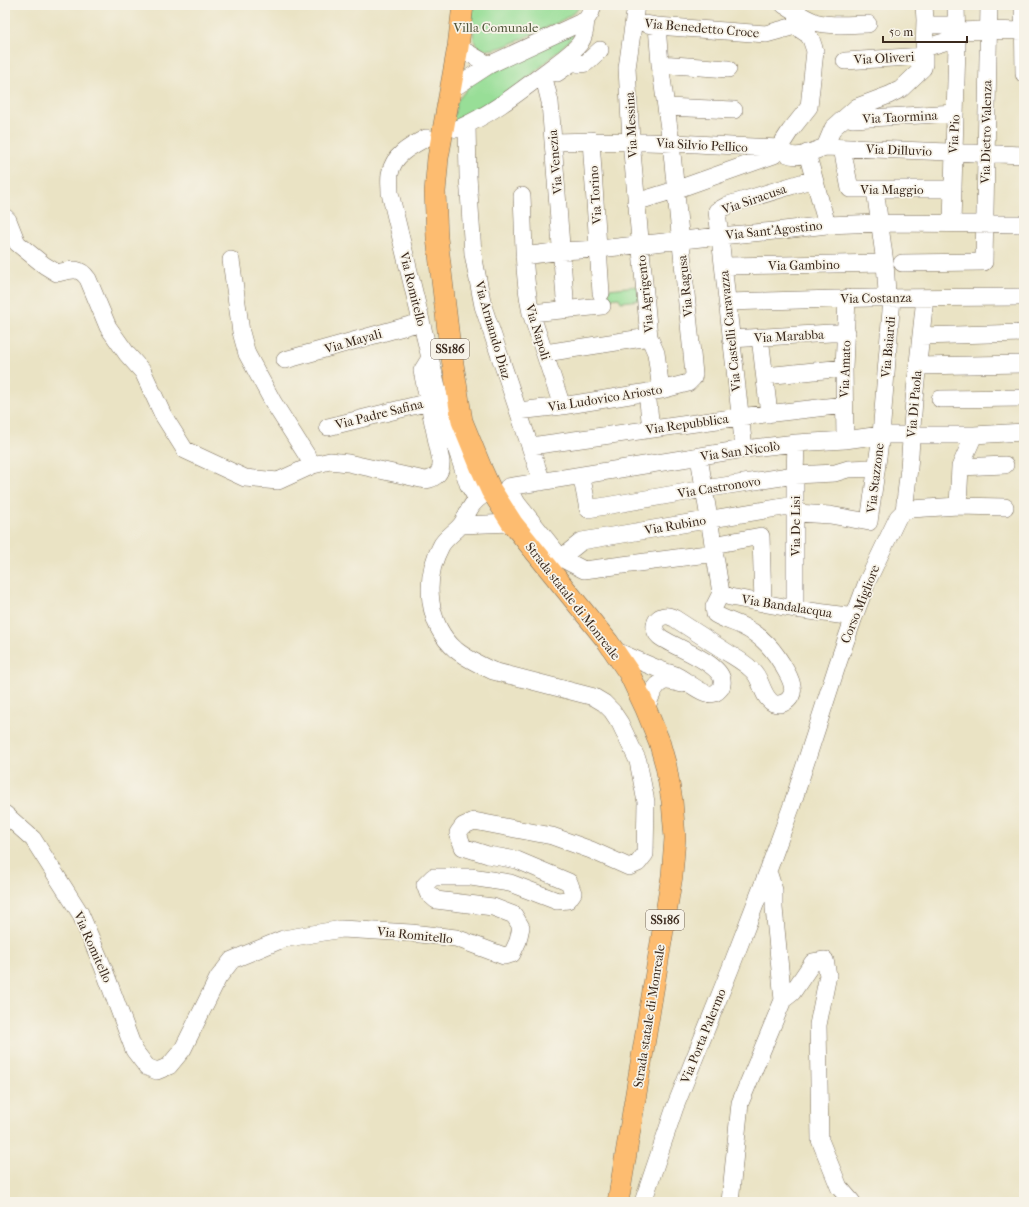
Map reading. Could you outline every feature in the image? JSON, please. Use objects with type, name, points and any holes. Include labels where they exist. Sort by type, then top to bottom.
[{"type":"main road","name":"Strada statale di Monreale","points":[[463,5],[458,47],[438,158],[435,192],[437,238],[449,339],[462,420],[492,492],[512,523],[612,649],[629,673],[659,741],[666,766],[672,800],[674,838],[672,876],[618,1202]]},
{"type":"street","points":[[1023,5],[1024,74]]},
{"type":"street","points":[[787,6],[814,21],[825,24],[868,24]]},
{"type":"street","points":[[636,202],[675,190],[774,155],[790,131],[810,107],[815,51],[811,39],[795,26],[787,6]]},
{"type":"street","points":[[449,91],[489,66],[589,12]]},
{"type":"street","points":[[545,72],[579,44],[585,32],[589,12]]},
{"type":"street","name":"Via Benedetto Croce","points":[[634,13],[657,26],[766,34],[795,26]]},
{"type":"street","name":"Via Messina","points":[[634,13],[628,68],[631,141],[640,244]]},
{"type":"street","points":[[825,147],[834,128],[857,107],[889,96],[901,89],[923,68],[925,17],[948,26],[988,24],[1023,31]]},
{"type":"street","name":"Via Dietro Valenza","points":[[985,223],[988,24]]},
{"type":"street","name":"Via Oliveri","points":[[844,61],[924,52],[951,40],[956,25]]},
{"type":"street","name":"Via Pio","points":[[952,223],[956,25]]},
{"type":"street","name":"Via Ragusa","points":[[657,26],[660,64],[671,143],[694,374],[691,381]]},
{"type":"street","points":[[458,47],[489,66]]},
{"type":"street","points":[[545,72],[556,73],[575,62],[580,64],[586,63],[600,50]]},
{"type":"street","points":[[660,64],[728,69]]},
{"type":"street","name":"Via Armando Diaz","points":[[542,482],[483,306],[473,254],[468,176],[462,127],[484,116],[512,98],[545,72]]},
{"type":"street","name":"Via Venezia","points":[[545,72],[554,142],[565,298]]},
{"type":"street","points":[[666,107],[734,110]]},
{"type":"street","name":"Via Taormina","points":[[846,117],[854,119],[955,114]]},
{"type":"street","name":"Via Romitello","points":[[426,138],[400,153],[393,164],[390,174],[390,193],[440,399],[468,484],[492,492],[517,503],[561,558]]},
{"type":"street","name":"Via Silvio Pellico","points":[[554,142],[591,140],[631,141],[779,148]]},
{"type":"street","name":"Via Torino","points":[[531,313],[602,299],[591,140]]},
{"type":"street","name":"Via Dilluvio","points":[[779,148],[786,155],[794,157],[825,147],[1024,155]]},
{"type":"street","name":"Via Maggio","points":[[842,148],[850,189],[952,189]]},
{"type":"street","points":[[807,153],[827,225]]},
{"type":"street","name":"Via Siracusa","points":[[720,236],[716,214],[718,210],[728,205],[814,179]]},
{"type":"street","name":"Via Baiardi","points":[[876,189],[885,263],[886,292],[892,298],[880,435]]},
{"type":"street","name":"Via Napoli","points":[[522,196],[526,284],[531,313],[562,406]]},
{"type":"street","points":[[5,217],[8,220],[17,243],[44,265],[57,273],[76,269],[84,273],[88,279],[108,327],[127,354],[143,372],[163,414],[185,450],[245,478],[278,481],[313,465],[330,461],[348,463],[425,480],[434,478],[442,466],[422,371],[430,358]]},
{"type":"street","name":"Via Sant'Agostino","points":[[524,256],[561,251],[599,249],[827,225],[880,223],[1024,224]]},
{"type":"street","points":[[902,263],[984,262],[985,223]]},
{"type":"street","name":"Via Castelli Caravazza","points":[[720,236],[739,416],[744,449]]},
{"type":"street","name":"Via Agrigento","points":[[640,244],[649,337],[656,352],[651,430]]},
{"type":"street","points":[[231,260],[241,332],[247,354],[273,402],[313,465]]},
{"type":"street","name":"Via Gambino","points":[[724,266],[885,263]]},
{"type":"street","name":"Via Costanza","points":[[728,302],[847,298],[1024,298]]},
{"type":"street","name":"Via Amato","points":[[845,440],[844,368],[847,332],[847,298]]},
{"type":"street","name":"Via Di Paola","points":[[904,511],[925,298]]},
{"type":"street","name":"Via Mayali","points":[[285,360],[421,322]]},
{"type":"street","name":"Via Marabba","points":[[731,339],[847,332]]},
{"type":"street","points":[[921,336],[1024,333]]},
{"type":"street","points":[[545,353],[649,337]]},
{"type":"street","points":[[760,337],[769,414]]},
{"type":"street","points":[[918,366],[1024,364]]},
{"type":"street","points":[[765,376],[844,368]]},
{"type":"street","name":"Via Ludovico Ariosto","points":[[518,411],[562,406],[654,391],[685,384],[691,381]]},
{"type":"street","points":[[940,399],[1024,398]]},
{"type":"street","name":"Via Padre Safina","points":[[328,427],[429,402]]},
{"type":"street","name":"Via Repubblica","points":[[531,446],[651,430],[739,416],[844,405]]},
{"type":"street","points":[[958,506],[960,467],[974,435],[1024,432]]},
{"type":"street","name":"Via San Nicolò","points":[[492,492],[542,482],[744,449],[796,443],[845,440],[880,435],[974,435]]},
{"type":"street","name":"Via Stazzone","points":[[869,522],[880,435]]},
{"type":"street","name":"Via De Lisi","points":[[795,609],[796,443]]},
{"type":"street","points":[[612,649],[677,676],[703,692],[710,694],[716,693],[721,688],[723,682],[716,669],[698,657],[659,636],[656,632],[654,626],[656,622],[660,617],[666,615],[674,618],[748,666],[758,676],[765,693],[773,703],[783,703],[789,700],[792,694],[789,676],[778,656],[766,641],[756,633],[715,614],[714,607],[721,593],[699,457]]},
{"type":"street","points":[[960,467],[1005,465]]},
{"type":"street","name":"Via Castronovo","points":[[583,484],[588,509],[704,488],[795,476],[835,473],[848,469],[876,468]]},
{"type":"street","points":[[461,525],[469,510],[492,492]]},
{"type":"street","points":[[904,511],[911,509],[958,506],[1005,507]]},
{"type":"street","name":"Via Rubino","points":[[561,558],[582,540],[709,519],[796,509],[869,522]]},
{"type":"street","name":"Corso Migliore","points":[[768,871],[792,805],[854,617],[870,576],[898,517],[904,511]]},
{"type":"street","points":[[461,525],[512,523]]},
{"type":"street","name":"Via Romitello","points":[[5,814],[34,839],[80,914],[103,967],[134,1050],[147,1067],[157,1071],[169,1066],[183,1049],[218,978],[232,960],[283,939],[342,930],[411,933],[456,938],[504,956],[512,954],[518,941],[521,927],[514,915],[493,907],[436,900],[428,893],[426,884],[433,877],[471,877],[510,883],[557,901],[568,900],[573,893],[569,882],[517,860],[488,855],[463,847],[458,833],[463,826],[474,821],[552,836],[591,850],[629,867],[638,863],[645,854],[646,802],[638,761],[620,723],[612,711],[604,703],[594,697],[493,671],[468,659],[455,650],[441,633],[432,608],[430,579],[434,562],[442,544],[461,525]]},
{"type":"street","points":[[561,558],[584,570],[714,549],[761,536],[762,603]]},
{"type":"street","name":"Via Bandalacqua","points":[[721,593],[730,597],[795,609],[854,617]]},
{"type":"street","points":[[646,709],[654,689],[658,684],[667,681],[693,686]]},
{"type":"street","points":[[730,1202],[740,1103],[783,1000],[774,908],[774,890],[768,871]]},
{"type":"street","name":"Via Porta Palermo","points":[[643,1202],[675,1107],[768,871]]},
{"type":"street","points":[[783,1000],[792,993],[813,962],[825,960],[828,975],[818,1025],[820,1140],[839,1187],[852,1202]]},
{"type":"green space","name":"Villa Comunale","points":[[474,5],[582,5],[565,19],[552,25],[504,46],[494,49],[485,49],[478,46],[474,39],[474,26],[469,25]]},
{"type":"green space","points":[[572,34],[574,36],[547,62],[525,80],[494,100],[453,122],[457,101],[470,85],[485,76]]},
{"type":"green space","points":[[637,286],[640,300],[621,302],[619,298],[608,299],[609,289]]}]
